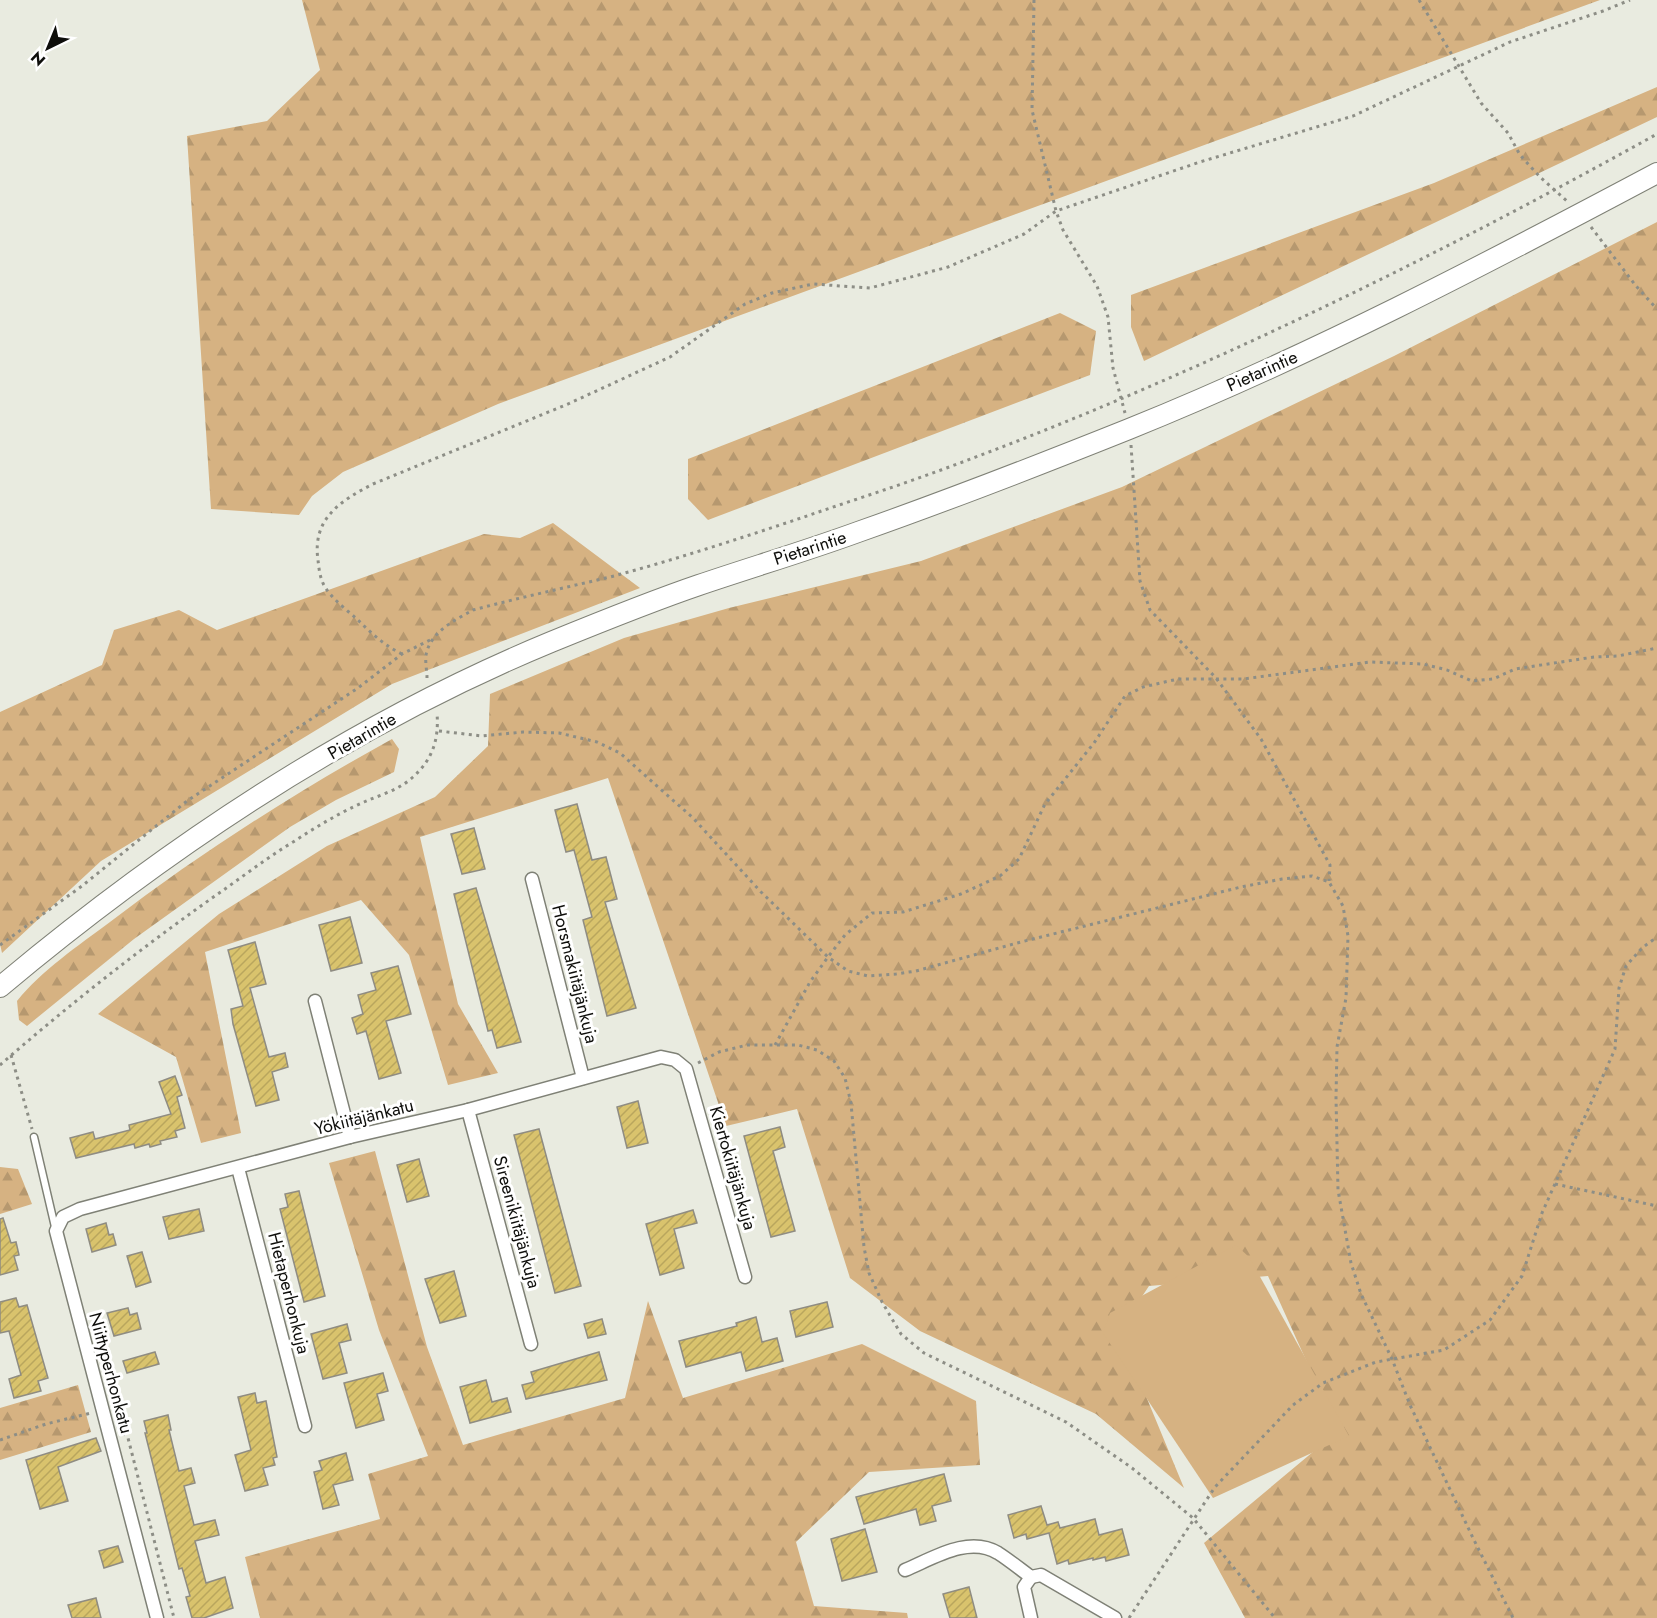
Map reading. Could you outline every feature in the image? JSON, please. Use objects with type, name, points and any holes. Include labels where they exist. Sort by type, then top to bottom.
[{"type":"main road","name":"Pietarintie","points":[[0,987],[55,941],[141,875],[218,822],[334,752],[439,694],[548,643],[609,619],[694,587],[857,533],[1131,428],[1270,369],[1364,324],[1657,173]]},
{"type":"street","name":"Horsmakiitäjänkuja","points":[[532,879],[583,1078]]},
{"type":"street","points":[[315,1002],[350,1137]]},
{"type":"street","name":"Yökiitäjänkatu","points":[[56,1231],[63,1217],[80,1209],[350,1137],[468,1110],[661,1057],[675,1060],[686,1069]]},
{"type":"street","name":"Kiertokiitäjänkuja","points":[[686,1069],[746,1277]]},
{"type":"street","name":"Sireenikiitäjänkuja","points":[[468,1110],[531,1344]]},
{"type":"street","name":"Hietaperhonkuja","points":[[238,1168],[304,1426]]},
{"type":"street","name":"Niittyperhonkatu","points":[[56,1231],[157,1618]]},
{"type":"street","points":[[905,1570],[962,1547],[979,1547],[996,1551],[1031,1577]]},
{"type":"street","points":[[1030,1618],[1024,1587],[1031,1577],[1041,1575],[1115,1618]]},
{"type":"lane","name":"Niittyperhonkatu","points":[[34,1137],[56,1231]]},
{"type":"path","points":[[1034,0],[1032,110],[1056,211],[1063,230],[1097,286],[1108,317],[1113,368],[1131,428],[1140,581],[1150,610],[1216,678],[1261,739],[1330,865],[1329,882],[1343,906],[1348,936],[1346,998],[1337,1047],[1336,1098],[1338,1190],[1351,1263],[1361,1294],[1392,1359],[1410,1406],[1513,1618]]},
{"type":"path","points":[[1419,0],[1481,103],[1508,133],[1520,155],[1540,177],[1580,213],[1636,286],[1657,309]]},
{"type":"path","points":[[402,654],[367,629],[324,586],[317,555],[320,529],[329,514],[347,497],[373,484],[568,404],[670,357],[745,304],[772,293],[813,284],[870,288],[948,267],[1024,234],[1056,211],[1200,162],[1353,116],[1510,42],[1630,0]]},
{"type":"path","points":[[0,945],[82,886],[187,801],[358,688],[402,654],[433,638],[452,621],[472,610],[611,576],[744,537],[940,471],[1121,399],[1322,309],[1405,269],[1657,134]]},
{"type":"path","points":[[427,678],[426,654],[433,638]]},
{"type":"path","points":[[775,1046],[810,982],[828,957],[845,935],[872,913],[903,912],[962,894],[1000,876],[1019,859],[1045,804],[1094,743],[1125,696],[1143,687],[1178,679],[1243,679],[1370,662],[1423,664],[1447,670],[1472,681],[1493,679],[1515,669],[1594,657],[1618,656],[1657,648]]},
{"type":"path","points":[[0,1065],[173,926],[291,842],[332,818],[392,791],[412,778],[425,764],[434,748],[439,731],[437,711]]},
{"type":"path","points":[[439,731],[482,736],[523,732],[559,733],[597,742],[620,753],[693,818],[753,884],[828,957],[848,970],[868,975],[896,974],[1241,887],[1312,876],[1329,882]]},
{"type":"path","points":[[1129,1618],[1215,1487],[1293,1405],[1323,1383],[1376,1362],[1443,1350],[1490,1320],[1522,1276],[1542,1213],[1615,1048],[1619,988],[1626,966],[1642,948],[1657,937]]},
{"type":"path","points":[[686,1069],[719,1053],[747,1045],[798,1045],[817,1050],[834,1061],[845,1078],[851,1102],[864,1247],[882,1302],[901,1334],[924,1353],[1066,1422],[1132,1468],[1193,1518],[1275,1618]]},
{"type":"path","points":[[11,1055],[34,1137]]},
{"type":"path","points":[[1555,1184],[1657,1206]]},
{"type":"green space","points":[[302,0],[1600,0],[498,404],[343,472],[312,496],[299,515],[211,509],[187,136],[267,121],[320,70]]},
{"type":"green space","points":[[1657,87],[1657,117],[1144,361],[1131,327],[1131,295],[1434,183]]},
{"type":"green space","points":[[1657,222],[1657,1618],[1245,1618],[1204,1543],[1338,1431],[1268,1276],[1149,1286],[1119,1331],[1184,1488],[1096,1414],[920,1331],[850,1278],[797,1109],[726,1126],[608,778],[420,837],[458,1004],[498,1073],[448,1085],[409,955],[361,900],[205,952],[241,1133],[201,1143],[176,1057],[98,1014],[219,914],[327,846],[435,797],[488,746],[490,694],[624,638],[729,608],[921,561],[1122,487],[1394,356]]},
{"type":"green space","points":[[1060,313],[1096,331],[1090,375],[708,520],[688,499],[688,459]]},
{"type":"green space","points":[[553,523],[640,588],[392,684],[101,861],[2,953],[0,944],[0,712],[102,665],[114,630],[179,610],[217,630],[484,534],[520,538]]},
{"type":"green space","points":[[392,739],[399,749],[394,772],[336,800],[290,827],[134,939],[27,1026],[19,1020],[17,1001],[38,979],[73,949],[178,872],[248,825]]},
{"type":"green space","points":[[375,1151],[427,1347],[463,1445],[625,1398],[648,1301],[683,1398],[862,1344],[976,1401],[980,1465],[869,1472],[796,1542],[814,1606],[907,1613],[908,1618],[260,1618],[245,1557],[380,1519],[368,1474],[428,1456],[379,1330],[329,1163]]},
{"type":"green space","points":[[0,1167],[18,1169],[32,1204],[0,1214]]},
{"type":"green space","points":[[1236,1245],[1249,1257],[1349,1436],[1213,1498],[1103,1333],[1110,1313]]},
{"type":"green space","points":[[78,1385],[91,1432],[0,1460],[0,1408]]},
{"type":"building","points":[[577,804],[592,860],[606,857],[617,899],[605,902],[636,1008],[607,1016],[583,920],[592,917],[574,850],[566,852],[555,810]]},
{"type":"building","points":[[474,828],[485,869],[462,874],[451,834]]},
{"type":"building","points":[[476,888],[521,1042],[497,1048],[492,1030],[488,1031],[454,894]]},
{"type":"building","points":[[350,917],[362,963],[331,971],[319,925]]},
{"type":"building","points":[[255,942],[266,984],[250,988],[269,1057],[285,1053],[288,1067],[272,1072],[279,1100],[256,1106],[233,1024],[231,1009],[243,1006],[228,950]]},
{"type":"building","points":[[398,966],[411,1014],[386,1021],[401,1073],[379,1079],[366,1031],[357,1034],[352,1018],[363,1014],[358,995],[376,990],[371,973]]},
{"type":"building","points":[[175,1076],[182,1095],[177,1097],[185,1128],[175,1131],[177,1137],[160,1141],[161,1144],[150,1147],[149,1144],[135,1148],[134,1144],[76,1158],[70,1138],[93,1132],[95,1139],[130,1130],[129,1125],[171,1114],[159,1082]]},
{"type":"building","points":[[638,1101],[648,1143],[627,1148],[617,1107]]},
{"type":"building","points":[[780,1127],[785,1147],[773,1151],[795,1231],[771,1237],[744,1136]]},
{"type":"building","points":[[539,1129],[581,1286],[555,1293],[514,1135]]},
{"type":"building","points":[[419,1159],[429,1196],[407,1202],[397,1165]]},
{"type":"building","points":[[299,1191],[325,1296],[304,1302],[280,1209],[288,1207],[285,1194]]},
{"type":"building","points":[[199,1209],[204,1231],[169,1239],[163,1217]]},
{"type":"building","points":[[693,1210],[697,1223],[674,1229],[684,1268],[660,1275],[646,1224]]},
{"type":"building","points":[[3,1218],[11,1243],[16,1242],[19,1255],[14,1256],[18,1270],[0,1275],[0,1219]]},
{"type":"building","points":[[106,1223],[109,1235],[113,1234],[116,1245],[92,1252],[86,1229]]},
{"type":"building","points":[[142,1252],[151,1282],[136,1287],[127,1256]]},
{"type":"building","points":[[454,1271],[466,1316],[440,1323],[425,1279]]},
{"type":"building","points":[[16,1298],[19,1307],[27,1305],[48,1378],[38,1381],[41,1391],[14,1398],[9,1379],[21,1375],[9,1331],[0,1333],[0,1302]]},
{"type":"building","points":[[827,1302],[833,1327],[796,1337],[790,1311]]},
{"type":"building","points":[[128,1308],[130,1315],[137,1313],[141,1329],[114,1336],[107,1313]]},
{"type":"building","points":[[756,1317],[762,1342],[777,1338],[783,1361],[746,1371],[741,1352],[686,1367],[679,1341],[737,1326],[736,1323]]},
{"type":"building","points":[[602,1319],[606,1334],[588,1338],[584,1324]]},
{"type":"building","points":[[347,1324],[351,1340],[339,1343],[347,1373],[323,1379],[311,1334]]},
{"type":"building","points":[[155,1352],[159,1364],[127,1373],[123,1361]]},
{"type":"building","points":[[599,1352],[607,1380],[526,1399],[522,1385],[534,1382],[531,1372]]},
{"type":"building","points":[[383,1373],[388,1391],[377,1394],[384,1420],[356,1428],[344,1383]]},
{"type":"building","points":[[486,1380],[492,1402],[507,1398],[511,1412],[470,1423],[460,1387]]},
{"type":"building","points":[[255,1393],[257,1403],[266,1401],[277,1457],[273,1458],[275,1465],[263,1468],[268,1485],[245,1491],[235,1455],[251,1450],[238,1397]]},
{"type":"building","points":[[168,1415],[171,1430],[169,1430],[179,1471],[191,1468],[195,1483],[184,1486],[194,1525],[215,1520],[219,1535],[195,1541],[206,1583],[225,1577],[233,1608],[204,1618],[192,1618],[186,1597],[190,1596],[182,1568],[179,1569],[145,1433],[147,1433],[144,1421]]},
{"type":"building","points":[[96,1438],[101,1451],[58,1467],[68,1501],[40,1509],[26,1460]]},
{"type":"building","points":[[346,1453],[353,1480],[333,1485],[339,1505],[323,1509],[314,1472],[322,1470],[319,1461]]},
{"type":"building","points":[[944,1474],[951,1501],[932,1506],[936,1521],[920,1525],[916,1509],[864,1524],[856,1497]]},
{"type":"building","points":[[1041,1506],[1047,1525],[1058,1522],[1060,1528],[1095,1519],[1099,1535],[1122,1529],[1129,1555],[1106,1561],[1105,1557],[1069,1564],[1068,1560],[1057,1564],[1049,1533],[1027,1539],[1026,1534],[1014,1538],[1008,1515]]},
{"type":"building","points":[[865,1529],[877,1572],[842,1581],[831,1539]]},
{"type":"building","points":[[118,1546],[123,1562],[104,1568],[99,1551]]},
{"type":"building","points":[[969,1587],[977,1618],[950,1618],[943,1594]]},
{"type":"building","points":[[96,1598],[101,1618],[72,1618],[68,1605]]}]
